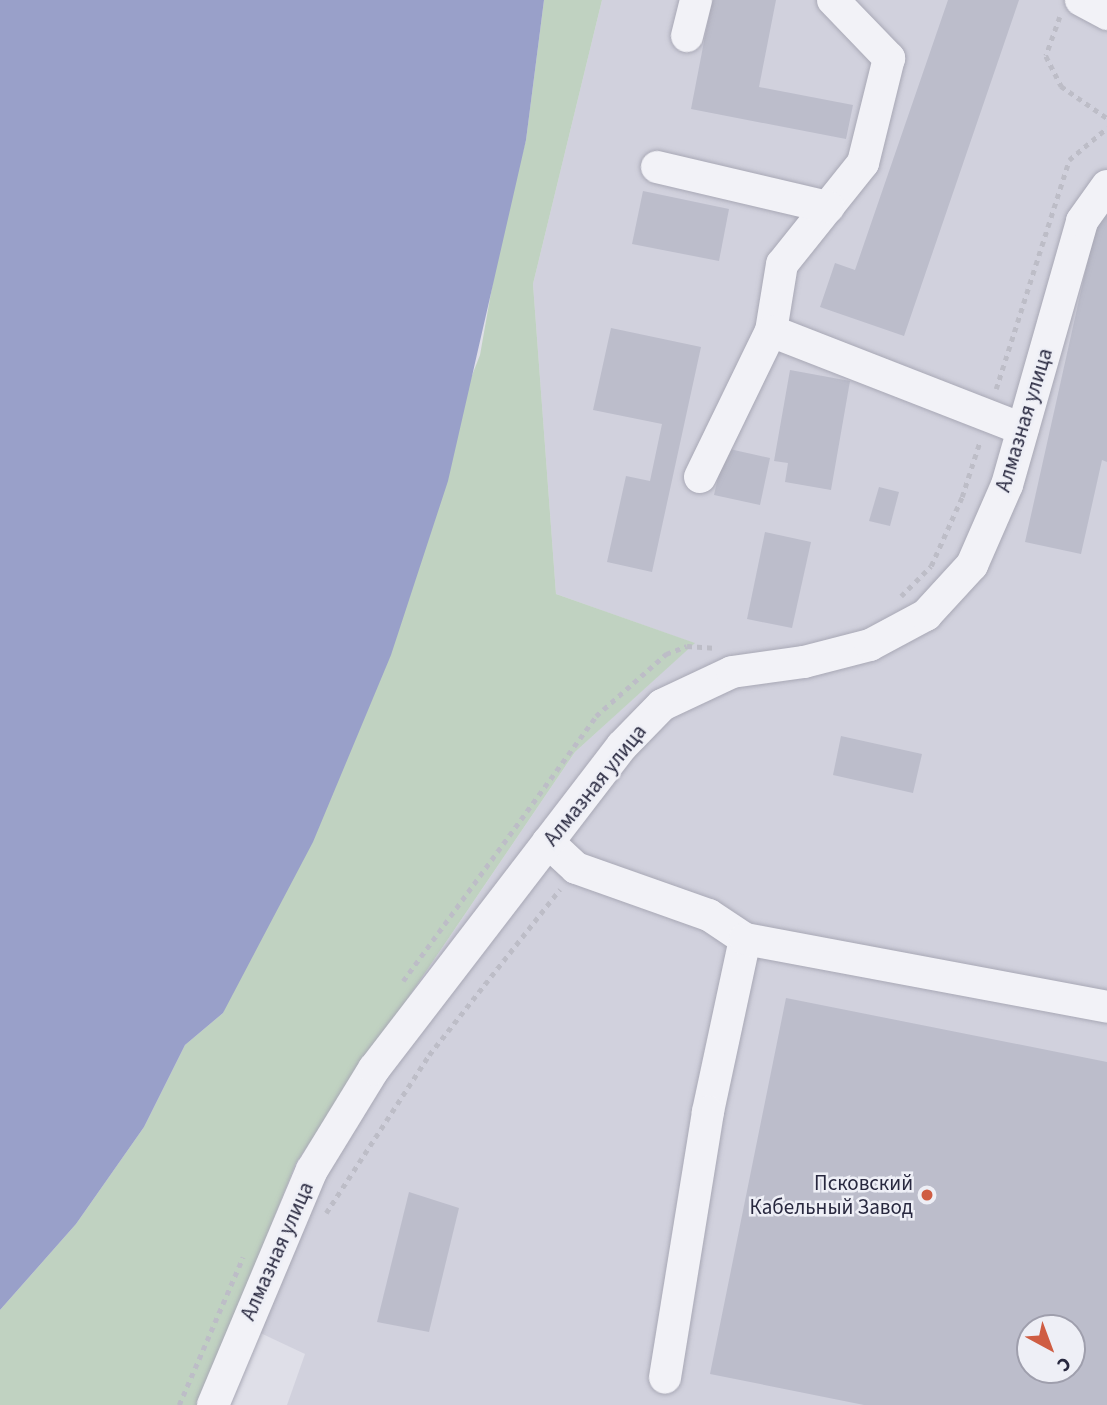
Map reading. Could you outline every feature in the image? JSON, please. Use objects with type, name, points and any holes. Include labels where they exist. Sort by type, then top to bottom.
[{"type":"street","points":[[687,36],[696,0]]},
{"type":"street","points":[[700,477],[771,331],[782,264],[863,163],[889,58],[833,0]]},
{"type":"street","points":[[1072,6],[1107,14]]},
{"type":"street","points":[[657,167],[828,207]]},
{"type":"street","name":"Алмазная улица","points":[[213,1405],[312,1170],[374,1069],[622,746],[662,705],[732,672],[804,662],[870,645],[926,615],[972,565],[1007,485],[1082,221],[1107,186]]},
{"type":"street","points":[[771,331],[1023,429]]},
{"type":"street","points":[[548,842],[576,868],[709,915],[745,939],[1107,1007]]},
{"type":"street","points":[[665,1378],[708,1112],[745,939]]},
{"type":"path","points":[[1072,6],[1046,55],[1060,86],[1107,118]]},
{"type":"path","points":[[321,1220],[429,1055],[576,868]]},
{"type":"shaded area","points":[[602,0],[1107,0],[1107,1405],[287,1405],[305,1354],[233,1320],[296,1163],[575,752],[694,643],[556,594],[533,284]]},
{"type":"green space","points":[[544,0],[602,0],[533,284],[556,594],[695,643],[575,752],[296,1163],[199,1405],[0,1405],[0,1310],[76,1224],[144,1127],[185,1045],[223,1013],[480,355],[503,225],[526,140]]},
{"type":"water","points":[[0,0],[544,0],[526,140],[448,481],[391,655],[313,842],[223,1013],[185,1045],[144,1127],[76,1224],[0,1310]]},
{"type":"building","points":[[712,0],[776,0],[759,87],[853,105],[846,139],[691,109]]},
{"type":"building","points":[[948,0],[1019,0],[904,336],[820,307],[835,263],[855,270]]},
{"type":"building","points":[[643,191],[729,209],[719,261],[632,244]]},
{"type":"building","points":[[1101,201],[1107,202],[1107,462],[1102,460],[1081,554],[1025,542]]},
{"type":"building","points":[[611,328],[701,347],[652,572],[607,562],[626,476],[650,481],[662,424],[593,410]]},
{"type":"building","points":[[790,370],[850,381],[831,490],[785,482],[788,463],[774,461]]},
{"type":"building","points":[[725,448],[770,458],[760,505],[714,495]]},
{"type":"building","points":[[879,487],[899,492],[890,526],[869,521]]},
{"type":"building","points":[[765,532],[811,542],[792,628],[747,619]]},
{"type":"building","points":[[841,736],[922,754],[913,793],[833,775]]},
{"type":"building","name":"Псковский Кабельный Завод","points":[[786,998],[1107,1062],[1107,1405],[864,1405],[710,1374]]},
{"type":"building","points":[[409,1192],[459,1208],[429,1332],[377,1322]]},
{"type":"place","name":"Псковский Кабельный Завод","points":[[927,1195]]}]
